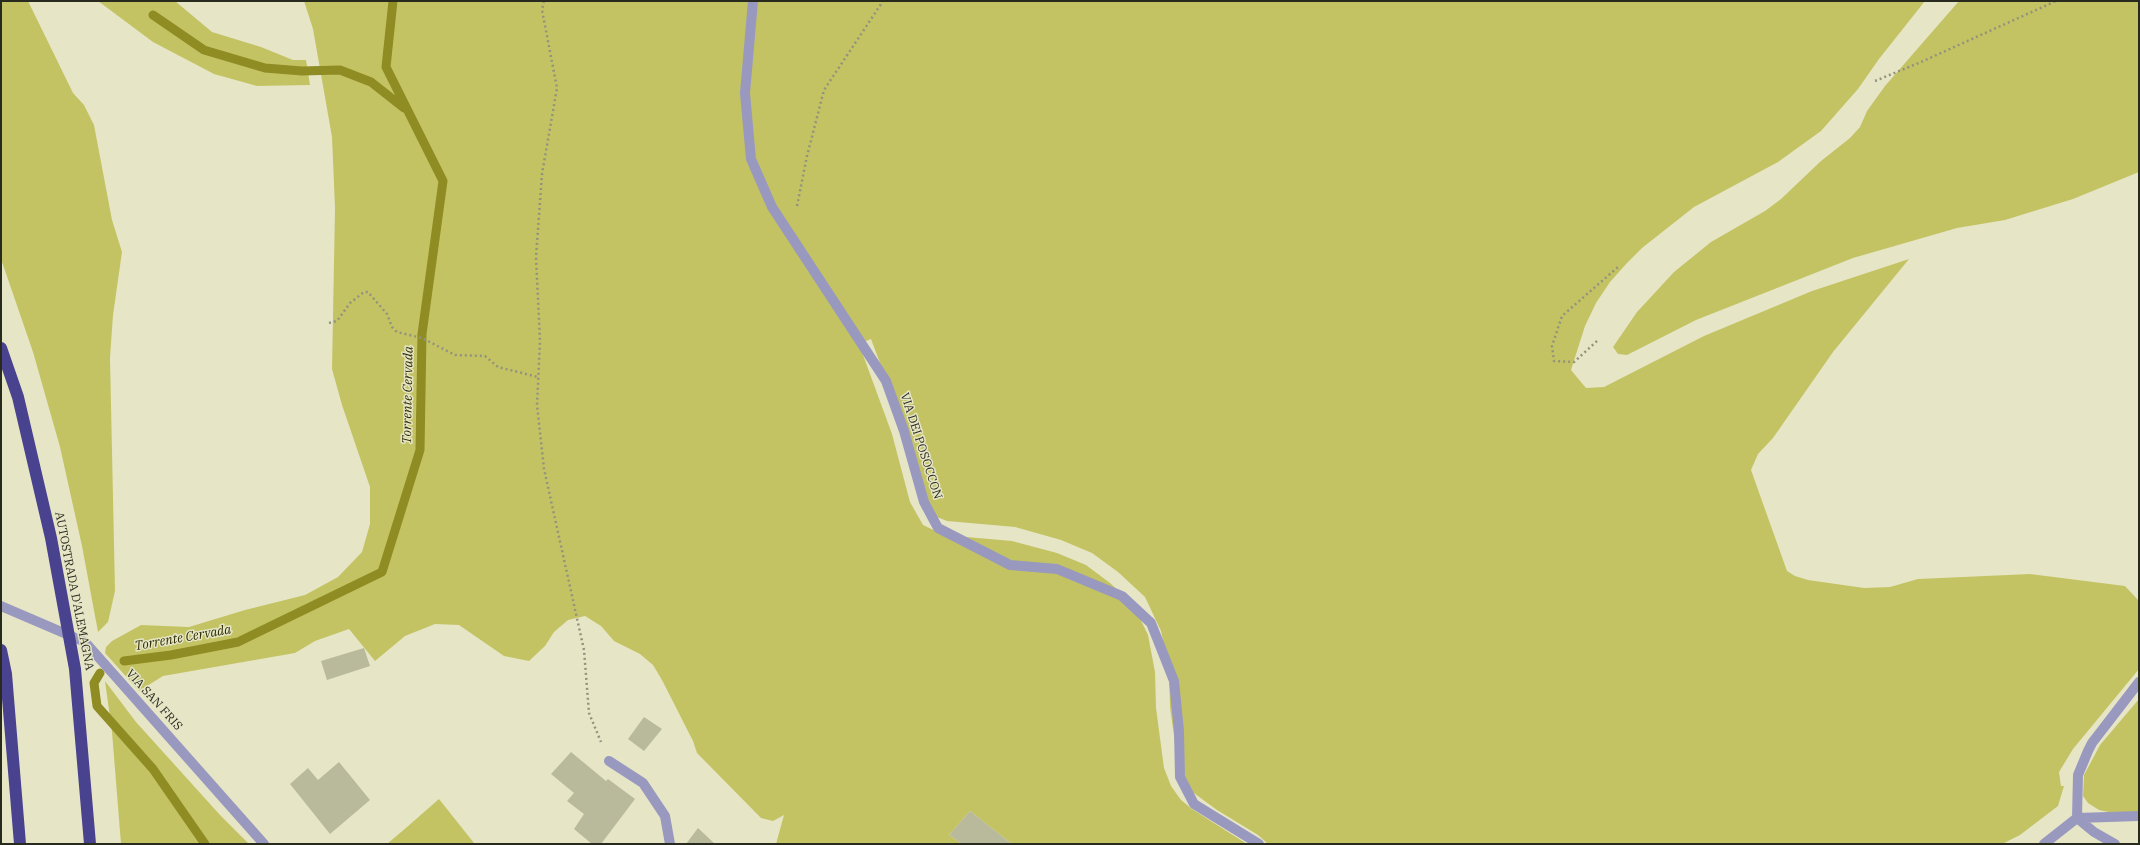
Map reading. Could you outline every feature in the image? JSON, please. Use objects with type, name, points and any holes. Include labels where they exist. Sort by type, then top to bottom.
[{"type":"highway","name":"AUTOSTRADA D'ALEMAGNA","points":[[1,348],[18,397],[48,523],[75,669],[90,844]]},
{"type":"highway","points":[[1,650],[6,674],[20,844]]},
{"type":"street","name":"VIA DEI POSOCCON","points":[[753,1],[745,92],[751,159],[772,207],[792,235],[886,381],[904,431],[924,502],[938,528],[1010,565],[1056,569],[1122,596],[1151,623],[1174,681],[1179,731],[1180,777],[1194,804],[1259,844]]},
{"type":"street","name":"VIA SAN FRIS","points":[[1,606],[85,642],[264,844]]},
{"type":"street","points":[[2115,844],[2094,832],[2077,818],[2076,784],[2078,775],[2092,743],[2139,682]]},
{"type":"street","points":[[609,760],[643,783],[665,816],[670,844]]},
{"type":"street","points":[[2044,844],[2077,818],[2139,816]]},
{"type":"path","points":[[544,1],[542,10],[557,88],[542,174],[536,257],[540,341],[537,405],[544,469],[584,650],[589,712],[609,760]]},
{"type":"path","points":[[792,235],[807,156],[824,90],[883,1]]},
{"type":"path","points":[[1875,80],[1921,62],[2056,1]]},
{"type":"path","points":[[1597,342],[1574,362],[1554,361],[1552,346],[1562,316],[1618,267]]},
{"type":"path","points":[[329,323],[337,321],[350,303],[364,292],[368,292],[387,314],[392,327],[397,332],[422,338],[455,355],[484,356],[498,366],[538,378]]},
{"type":"shaded area","points":[[1,1],[28,1],[73,93],[84,105],[94,125],[112,220],[122,252],[113,315],[110,358],[115,591],[108,622],[98,632],[82,546],[60,447],[33,352],[1,259]]},
{"type":"shaded area","points":[[98,1],[175,1],[212,32],[261,47],[293,60],[306,60],[310,85],[257,86],[214,74],[153,42]]},
{"type":"shaded area","points":[[304,1],[1925,1],[1879,59],[1858,89],[1821,131],[1778,162],[1694,207],[1642,248],[1627,263],[1610,282],[1596,303],[1585,326],[1571,370],[1586,388],[1604,387],[1704,336],[1812,291],[1909,259],[1833,352],[1773,438],[1758,454],[1751,470],[1787,571],[1795,576],[1808,580],[1864,588],[1890,587],[1918,579],[2030,574],[2125,586],[2139,601],[2139,669],[2073,749],[2059,772],[2061,786],[2064,786],[2058,806],[2020,835],[2002,844],[1268,844],[1258,835],[1217,810],[1191,791],[1178,765],[1170,707],[1169,671],[1161,631],[1145,597],[1118,572],[1092,553],[1061,540],[1015,527],[947,521],[932,515],[905,430],[871,339],[859,344],[892,434],[910,502],[923,525],[944,535],[1012,541],[1057,553],[1086,565],[1110,583],[1133,604],[1148,635],[1155,672],[1156,708],[1164,768],[1171,786],[1181,800],[1192,809],[1247,844],[1012,844],[970,811],[949,835],[962,844],[776,844],[784,815],[773,821],[761,818],[697,753],[693,741],[653,665],[640,654],[614,641],[601,626],[585,616],[568,620],[554,632],[545,646],[529,661],[504,656],[459,625],[435,624],[405,636],[375,661],[349,629],[315,641],[295,653],[163,676],[139,691],[105,653],[106,647],[112,641],[141,625],[189,627],[245,610],[305,595],[338,577],[362,552],[370,524],[370,487],[342,405],[332,369],[335,208],[332,137],[313,29]]},
{"type":"shaded area","points":[[1959,1],[2139,1],[2139,172],[2073,199],[2005,220],[1957,228],[1853,258],[1696,320],[1627,355],[1618,354],[1613,347],[1637,312],[1674,272],[1711,242],[1765,211],[1781,199],[1821,161],[1850,138],[1860,127],[1867,111],[1885,86]]},
{"type":"shaded area","points":[[105,681],[136,722],[220,815],[249,844],[121,844],[112,732]]},
{"type":"shaded area","points":[[2139,699],[2139,813],[2118,814],[2099,810],[2088,803],[2083,796],[2084,775],[2100,745]]},
{"type":"shaded area","points":[[439,799],[474,843],[387,844],[407,827]]},
{"type":"building","points":[[364,648],[370,666],[327,680],[321,661]]},
{"type":"building","points":[[644,717],[662,729],[644,751],[628,739]]},
{"type":"building","points":[[571,752],[606,781],[608,779],[635,799],[601,844],[592,844],[574,829],[584,814],[567,801],[574,793],[551,774]]},
{"type":"building","points":[[339,762],[370,800],[330,834],[290,784],[308,768],[318,780]]},
{"type":"building","points":[[970,811],[1012,844],[962,844],[949,835]]},
{"type":"building","points":[[698,828],[715,844],[686,844]]},
{"type":"waterway","name":"Torrente Cervada","points":[[124,661],[171,655],[238,642],[382,572],[420,450],[422,334],[443,181],[386,67],[393,1]]},
{"type":"waterway","points":[[153,15],[204,50],[265,68],[302,71],[340,70],[371,82],[404,108]]},
{"type":"waterway","name":"Torrente Cervada","points":[[100,673],[94,683],[97,706],[153,769],[205,844]]}]
